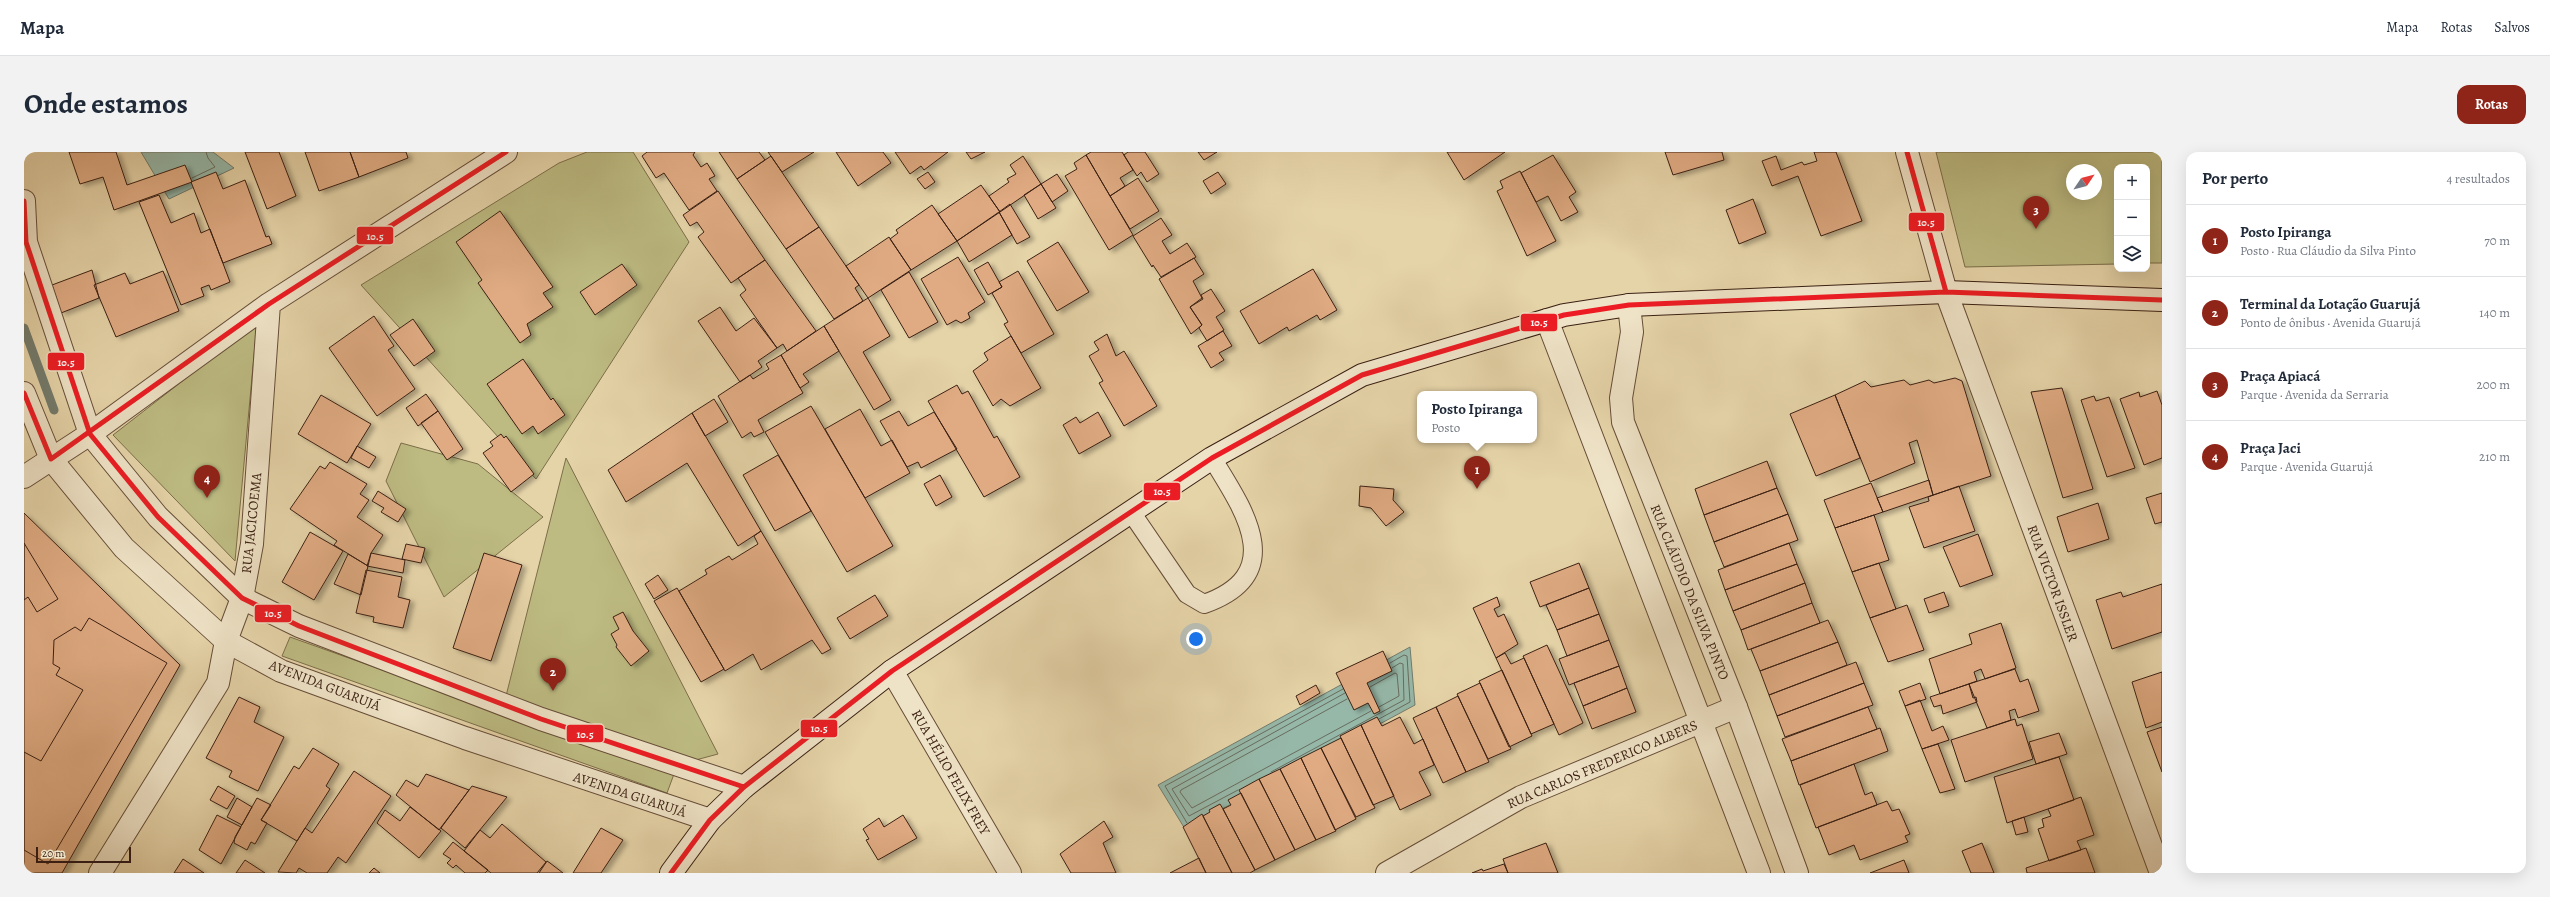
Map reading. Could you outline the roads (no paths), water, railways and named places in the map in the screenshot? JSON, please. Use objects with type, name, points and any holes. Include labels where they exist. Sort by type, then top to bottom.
[{"type":"street","points":[[24,477],[90,434],[269,304],[506,152]]},
{"type":"street","name":"RUA VICTOR ISSLER","points":[[1907,152],[1946,292],[2161,873]]},
{"type":"street","points":[[24,201],[26,242],[90,434],[158,517],[242,598],[299,626],[541,720],[744,787]]},
{"type":"street","points":[[671,873],[710,820],[744,787],[892,671],[1212,458],[1362,375],[1564,314],[1629,305],[1946,292],[2162,300]]},
{"type":"street","name":"RUA JACICOEMA","points":[[100,873],[218,684],[226,641],[242,598],[252,544],[269,304]]},
{"type":"street","name":"RUA CLÁUDIO DA SILVA PINTO","points":[[1629,305],[1632,332],[1621,398],[1623,422],[1736,707],[1797,873]]},
{"type":"street","points":[[1547,320],[1702,720],[1759,873]]},
{"type":"street","name":"AVENIDA GUARUJÁ","points":[[24,393],[51,459],[124,548],[226,641],[281,671],[465,738],[710,820]]},
{"type":"street","name":"RUA HÉLIO FELIX FREY","points":[[892,671],[1010,873]]},
{"type":"street","name":"RUA CARLOS FREDERICO ALBERS","points":[[1387,873],[1521,797],[1736,707]]},
{"type":"lane","points":[[1131,512],[1188,594],[1204,604],[1219,599],[1236,587],[1250,568],[1254,550],[1247,518],[1212,458]]},
{"type":"water","points":[[141,152],[213,152],[234,168],[169,199]]},
{"type":"water","points":[[1410,647],[1415,705],[1185,829],[1158,785]]},
{"type":"waterway","points":[[24,328],[54,410]]},
{"type":"place","name":"Praça Apiacá","points":[[2036,229]]},
{"type":"place","name":"Posto Ipiranga","points":[[1477,489]]},
{"type":"place","name":"Praça Jaci","points":[[207,498]]},
{"type":"place","name":"Terminal da Lotação Guarujá","points":[[553,691]]}]
